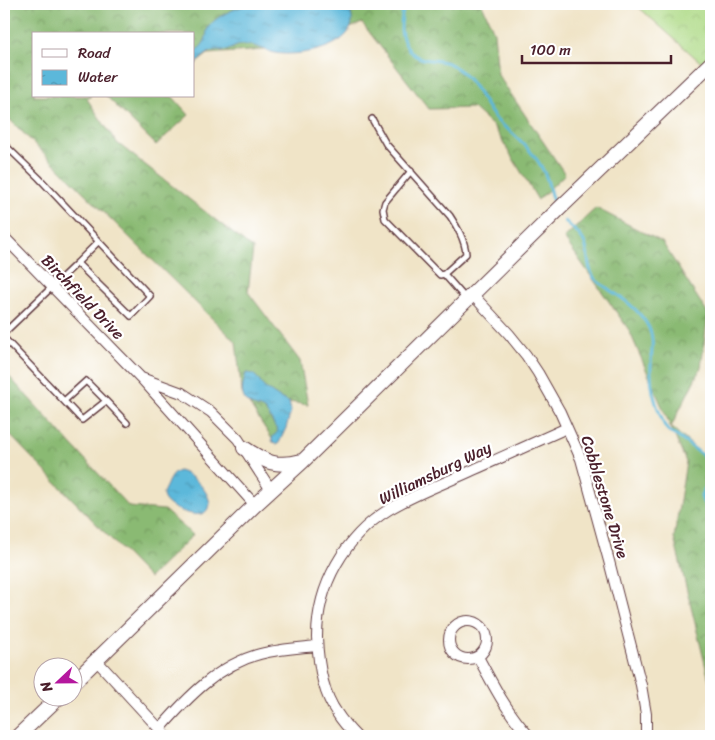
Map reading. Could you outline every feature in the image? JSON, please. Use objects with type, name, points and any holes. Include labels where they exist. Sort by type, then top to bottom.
[{"type":"main road","points":[[82,675],[711,63]]},
{"type":"main road","points":[[244,448],[260,459],[277,464],[291,464],[303,461]]},
{"type":"main road","points":[[18,736],[47,708]]},
{"type":"street","name":"Birchfield Drive","points":[[4,236],[140,378],[255,505]]},
{"type":"street","name":"Cobblestone Drive","points":[[469,297],[509,334],[526,356],[545,385],[568,428],[581,459],[636,662],[646,714],[646,736]]},
{"type":"street","name":"Birchfield Drive","points":[[140,378],[182,393],[211,412],[238,439],[271,490]]},
{"type":"street","name":"Williamsburg Way","points":[[356,736],[336,712],[330,700],[322,675],[318,646],[317,626],[321,601],[331,574],[346,549],[365,527],[389,509],[416,495],[568,428]]},
{"type":"street","points":[[97,661],[163,732],[196,691],[214,676],[236,663],[258,654],[318,646]]},
{"type":"street","points":[[478,657],[505,705],[528,736]]},
{"type":"lane","points":[[372,118],[386,144],[450,216],[457,229],[466,249],[466,254],[444,274]]},
{"type":"lane","points":[[4,144],[39,178],[150,296],[131,316],[76,263]]},
{"type":"lane","points":[[411,171],[385,202],[383,213],[385,219],[440,274],[444,274],[469,297]]},
{"type":"lane","points":[[4,333],[98,242]]},
{"type":"lane","points":[[4,338],[82,420],[106,401]]},
{"type":"lane","points":[[64,401],[86,381],[127,423]]},
{"type":"green space","points":[[4,4],[482,4],[494,32],[498,75],[565,174],[538,200],[494,127],[473,108],[429,109],[362,23],[305,47],[208,54],[195,64],[195,32],[32,32],[32,98],[88,98],[87,99],[116,142],[253,249],[248,292],[300,361],[308,405],[289,402],[276,445],[242,393],[236,342],[4,114]]},
{"type":"green space","points":[[635,4],[711,4],[711,64],[707,68]]},
{"type":"green space","points":[[108,98],[174,98],[189,115],[156,145]]},
{"type":"green space","points":[[596,208],[662,242],[708,314],[701,367],[671,427],[711,462],[711,485],[707,495],[711,503],[711,688],[674,538],[686,462],[629,330],[564,238]]},
{"type":"green space","points":[[4,371],[129,507],[164,510],[193,535],[149,578],[6,431],[4,432]]},
{"type":"water","points":[[251,4],[349,4],[352,23],[348,32],[341,39],[332,45],[320,49],[296,54],[284,54],[251,45],[240,45],[228,50],[210,52],[195,64],[195,52],[204,42],[210,25],[220,16],[239,7]]},
{"type":"water","points":[[246,373],[255,376],[264,387],[289,402],[291,411],[286,428],[279,443],[276,445],[272,438],[278,431],[269,416],[265,411],[251,405],[244,399],[242,390]]},
{"type":"water","points":[[179,471],[195,480],[207,494],[210,505],[203,513],[198,515],[178,510],[167,503],[164,498],[163,493],[171,476]]},
{"type":"waterway","points":[[404,4],[401,28],[403,39],[410,51],[419,58],[442,61],[452,65],[465,76],[500,124],[510,131],[537,160],[546,175],[553,201]]},
{"type":"waterway","points":[[565,221],[583,240],[590,268],[596,280],[633,307],[649,328],[652,342],[652,390],[665,426],[670,432],[695,449],[711,463]]},
{"type":"waterway","points":[[711,477],[701,496],[703,502],[711,511]]}]
